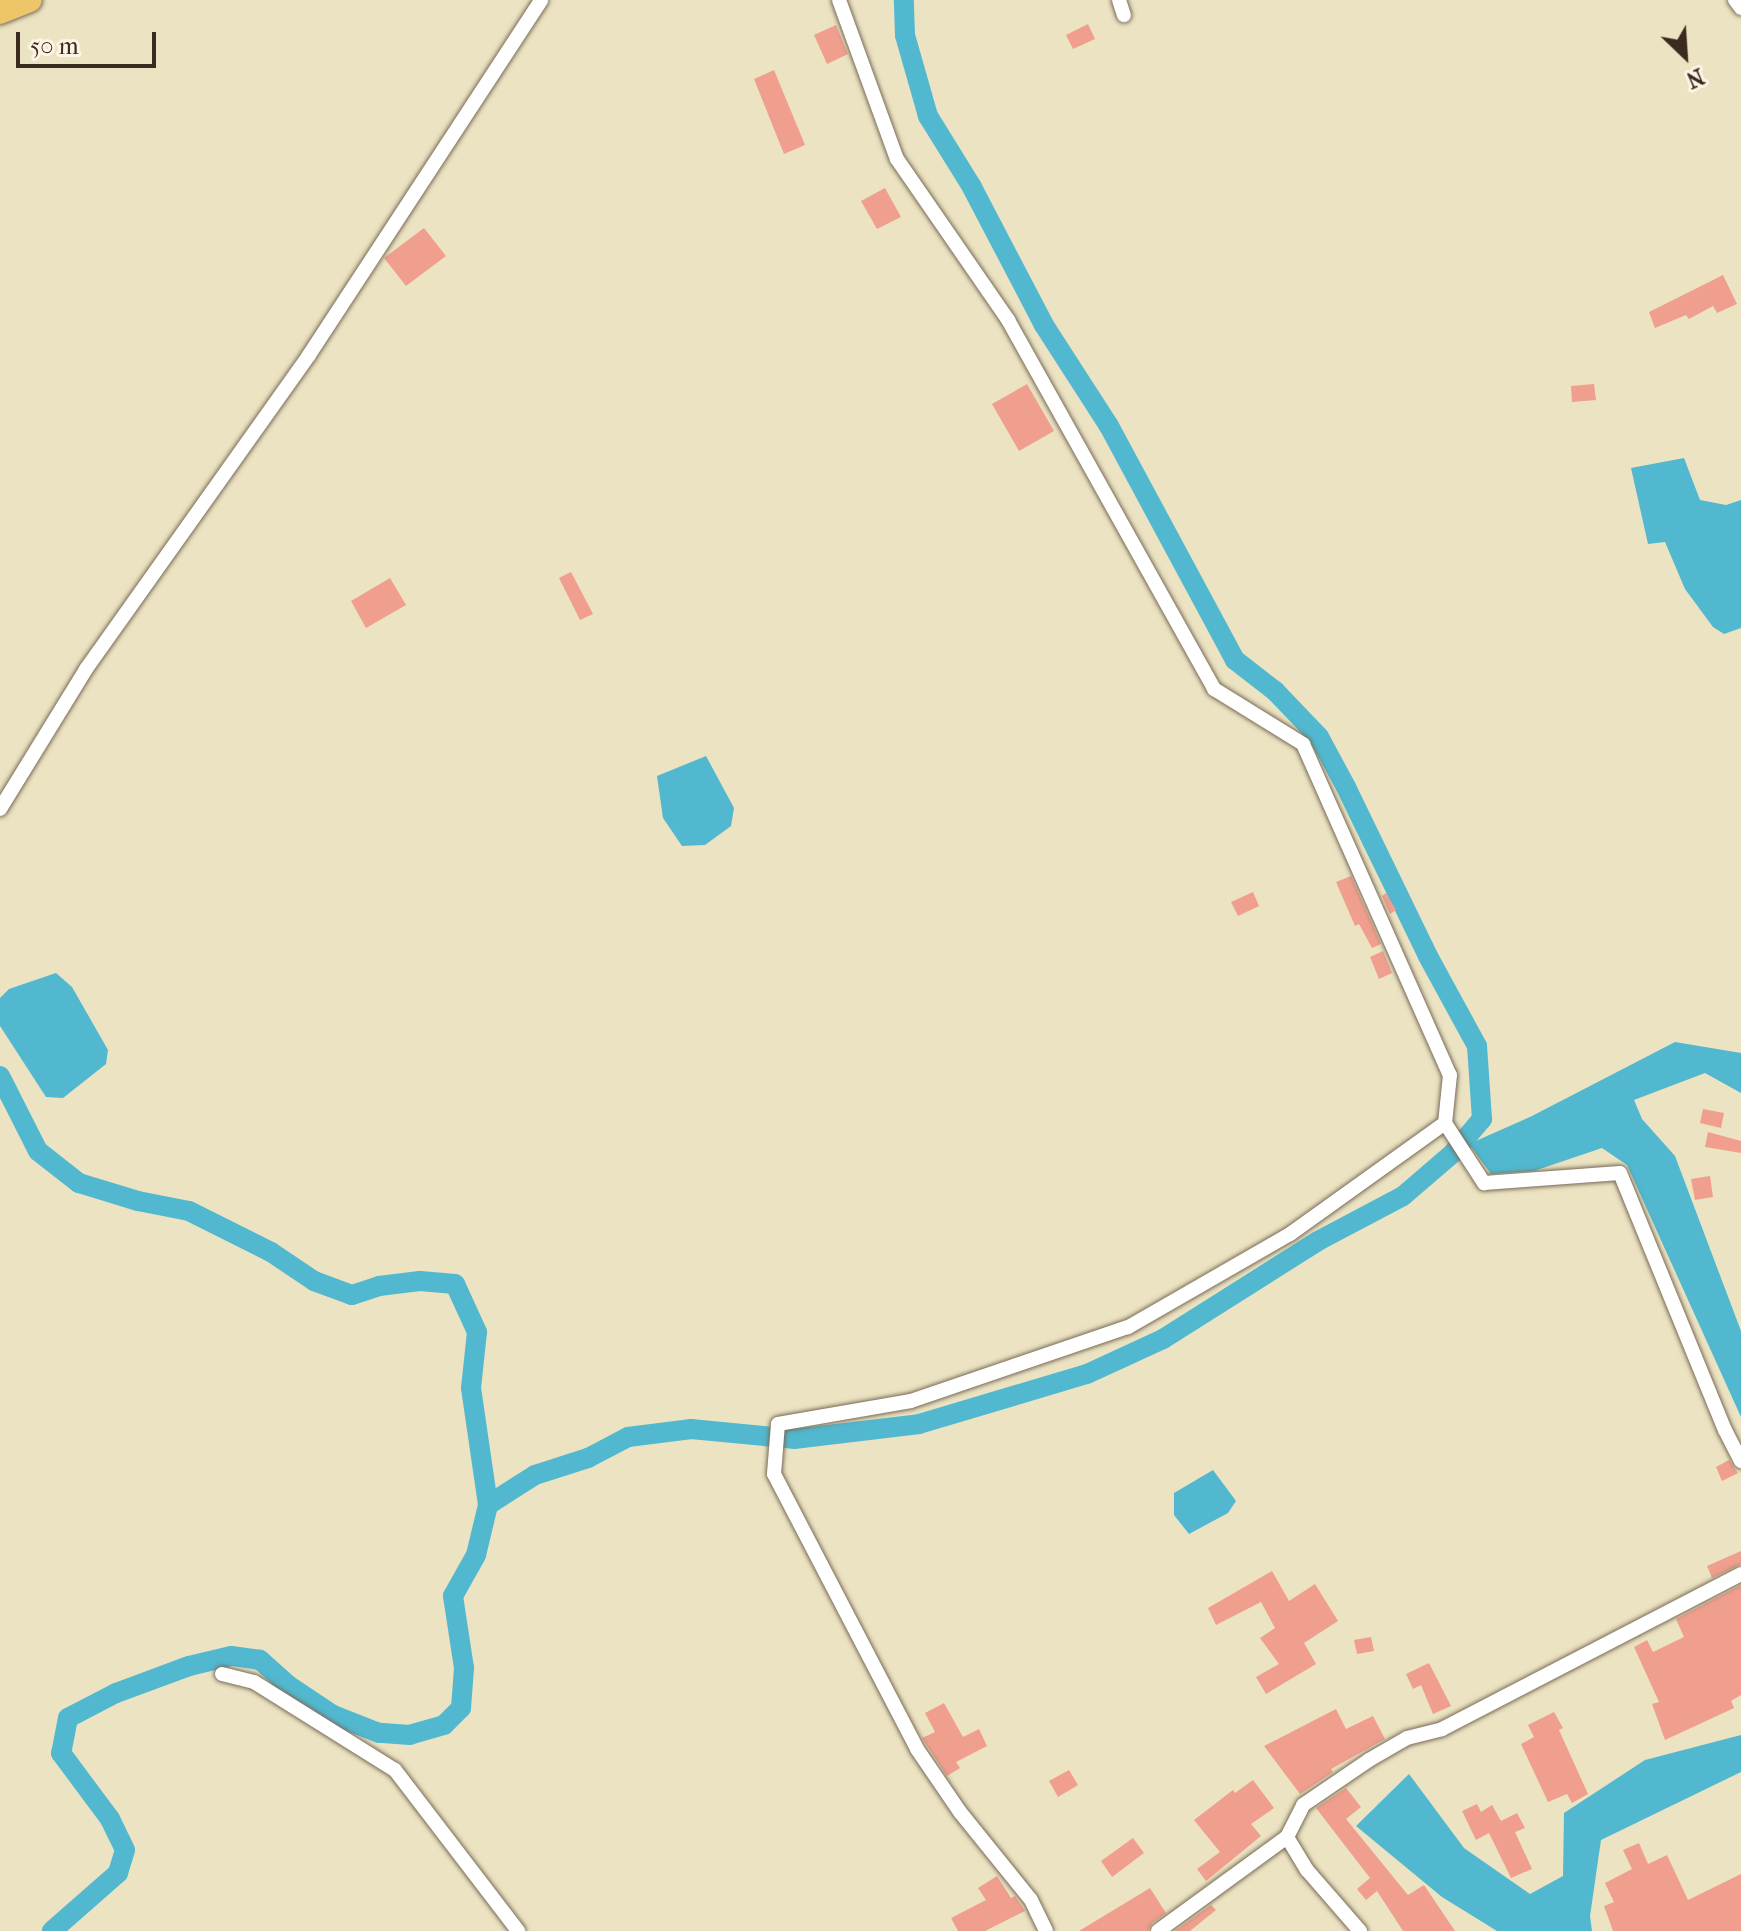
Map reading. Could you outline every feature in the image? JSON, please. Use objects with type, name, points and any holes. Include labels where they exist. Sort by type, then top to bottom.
[{"type":"main road","points":[[0,12],[30,0]]},
{"type":"street","points":[[0,809],[86,669],[309,355],[541,0]]},
{"type":"street","points":[[839,0],[897,159],[1008,320],[1214,689],[1303,744],[1450,1075],[1445,1123],[1484,1183],[1620,1173],[1741,1461]]},
{"type":"street","points":[[1119,0],[1124,15]]},
{"type":"street","points":[[1735,0],[1741,8]]},
{"type":"street","points":[[1046,1931],[1031,1900],[960,1812],[917,1749],[774,1474],[778,1424],[911,1401],[1128,1327],[1290,1234],[1445,1123]]},
{"type":"street","points":[[1158,1931],[1287,1837],[1303,1805],[1369,1760],[1407,1738],[1442,1729],[1741,1574]]},
{"type":"street","points":[[222,1674],[254,1682],[395,1770],[518,1931]]},
{"type":"street","points":[[1287,1837],[1307,1870],[1360,1931]]},
{"type":"water","points":[[1684,458],[1700,500],[1726,505],[1741,500],[1741,628],[1724,634],[1713,627],[1685,589],[1665,542],[1648,544],[1631,468]]},
{"type":"water","points":[[706,756],[734,808],[731,826],[705,845],[682,846],[663,818],[657,776]]},
{"type":"water","points":[[56,973],[72,987],[108,1050],[106,1064],[63,1098],[46,1097],[0,1026],[0,998],[9,989]]},
{"type":"water","points":[[1675,1042],[1741,1053],[1741,1093],[1705,1073],[1634,1100],[1642,1119],[1675,1156],[1741,1331],[1741,1417],[1627,1165],[1602,1148],[1534,1171],[1491,1174],[1469,1144],[1532,1116]]},
{"type":"water","points":[[1213,1470],[1236,1501],[1228,1513],[1189,1534],[1174,1515],[1174,1493]]},
{"type":"water","points":[[1741,1735],[1741,1772],[1601,1840],[1590,1916],[1592,1931],[1497,1931],[1442,1897],[1356,1826],[1409,1774],[1464,1848],[1530,1894],[1563,1876],[1564,1813],[1645,1760]]},
{"type":"building","points":[[1088,24],[1095,39],[1073,49],[1066,35]]},
{"type":"building","points":[[836,25],[848,54],[827,64],[814,35]]},
{"type":"building","points":[[774,70],[805,145],[784,154],[754,79]]},
{"type":"building","points":[[885,188],[901,217],[877,229],[861,201]]},
{"type":"building","points":[[424,228],[446,256],[406,286],[384,258]]},
{"type":"building","points":[[1723,275],[1737,304],[1717,313],[1713,306],[1689,319],[1686,315],[1655,328],[1649,312]]},
{"type":"building","points":[[1027,384],[1054,431],[1019,451],[992,404]]},
{"type":"building","points":[[1594,384],[1596,400],[1572,402],[1571,386]]},
{"type":"building","points":[[571,572],[593,614],[580,620],[559,578]]},
{"type":"building","points":[[390,578],[406,605],[366,628],[351,601]]},
{"type":"building","points":[[1351,876],[1381,944],[1372,948],[1359,924],[1355,926],[1336,882]]},
{"type":"building","points":[[1253,892],[1259,906],[1238,916],[1231,902]]},
{"type":"building","points":[[1386,893],[1396,910],[1390,914],[1382,896]]},
{"type":"building","points":[[1383,951],[1392,973],[1379,979],[1370,957]]},
{"type":"building","points":[[1703,1109],[1724,1113],[1721,1128],[1700,1123]]},
{"type":"building","points":[[1708,1132],[1741,1141],[1741,1153],[1705,1147]]},
{"type":"building","points":[[1710,1176],[1713,1197],[1695,1200],[1691,1179]]},
{"type":"building","points":[[1729,1460],[1738,1473],[1722,1481],[1716,1467]]},
{"type":"building","points":[[1741,1551],[1741,1564],[1712,1578],[1707,1566]]},
{"type":"building","points":[[1272,1571],[1289,1601],[1315,1584],[1338,1621],[1304,1643],[1316,1664],[1266,1694],[1256,1677],[1279,1664],[1260,1638],[1275,1628],[1261,1602],[1216,1625],[1208,1608]]},
{"type":"building","points":[[1741,1585],[1741,1695],[1731,1701],[1734,1708],[1665,1740],[1652,1704],[1659,1702],[1634,1647],[1647,1640],[1653,1652],[1684,1637],[1676,1619]]},
{"type":"building","points":[[1371,1637],[1374,1651],[1357,1654],[1354,1640]]},
{"type":"building","points":[[1429,1663],[1451,1706],[1433,1714],[1421,1685],[1413,1689],[1406,1674]]},
{"type":"building","points":[[944,1703],[963,1737],[979,1729],[987,1746],[956,1762],[960,1768],[947,1776],[922,1738],[935,1732],[925,1713]]},
{"type":"building","points":[[1336,1709],[1346,1729],[1373,1716],[1385,1739],[1331,1769],[1333,1772],[1300,1794],[1264,1746]]},
{"type":"building","points":[[1554,1712],[1588,1794],[1572,1803],[1567,1794],[1548,1802],[1521,1744],[1534,1737],[1528,1725]]},
{"type":"building","points":[[1069,1770],[1078,1785],[1058,1797],[1049,1781]]},
{"type":"building","points":[[1253,1780],[1274,1808],[1251,1824],[1261,1836],[1206,1881],[1197,1869],[1220,1852],[1194,1820],[1233,1790],[1235,1793]]},
{"type":"building","points":[[1346,1788],[1361,1807],[1346,1819],[1408,1895],[1424,1885],[1455,1931],[1403,1931],[1377,1891],[1366,1900],[1357,1889],[1370,1878],[1316,1808]]},
{"type":"building","points":[[1477,1804],[1481,1812],[1492,1805],[1501,1821],[1517,1813],[1525,1828],[1515,1832],[1532,1869],[1511,1878],[1489,1833],[1476,1840],[1462,1811]]},
{"type":"building","points":[[1133,1838],[1144,1853],[1112,1877],[1101,1861]]},
{"type":"building","points":[[1639,1843],[1648,1864],[1667,1855],[1688,1900],[1741,1874],[1741,1931],[1613,1931],[1604,1906],[1614,1902],[1605,1883],[1632,1869],[1623,1850]]},
{"type":"building","points":[[997,1876],[1011,1898],[1015,1896],[1025,1911],[985,1931],[958,1931],[951,1918],[986,1900],[978,1888]]},
{"type":"building","points":[[1150,1888],[1166,1913],[1152,1923],[1148,1931],[1079,1931]]},
{"type":"building","points":[[1211,1905],[1216,1910],[1190,1931],[1175,1931]]},
{"type":"waterway","points":[[488,1505],[535,1475],[588,1458],[628,1437],[691,1429],[794,1439],[919,1424],[1087,1374],[1163,1339],[1318,1241],[1403,1196],[1453,1153],[1482,1119],[1477,1046],[1428,956],[1319,737],[1275,691],[1235,660],[1109,426],[1044,325],[972,187],[928,116],[905,35],[904,0]]},
{"type":"waterway","points":[[0,1076],[38,1151],[79,1183],[138,1201],[189,1211],[271,1252],[314,1281],[352,1295],[379,1286],[420,1281],[455,1284],[477,1332],[471,1388],[488,1505],[476,1555],[453,1596],[464,1668],[461,1708],[444,1725],[410,1735],[379,1733],[333,1715],[288,1685],[260,1660],[231,1656],[189,1666],[116,1693],[68,1718],[61,1753],[110,1819],[125,1850],[118,1873],[52,1931]]}]
